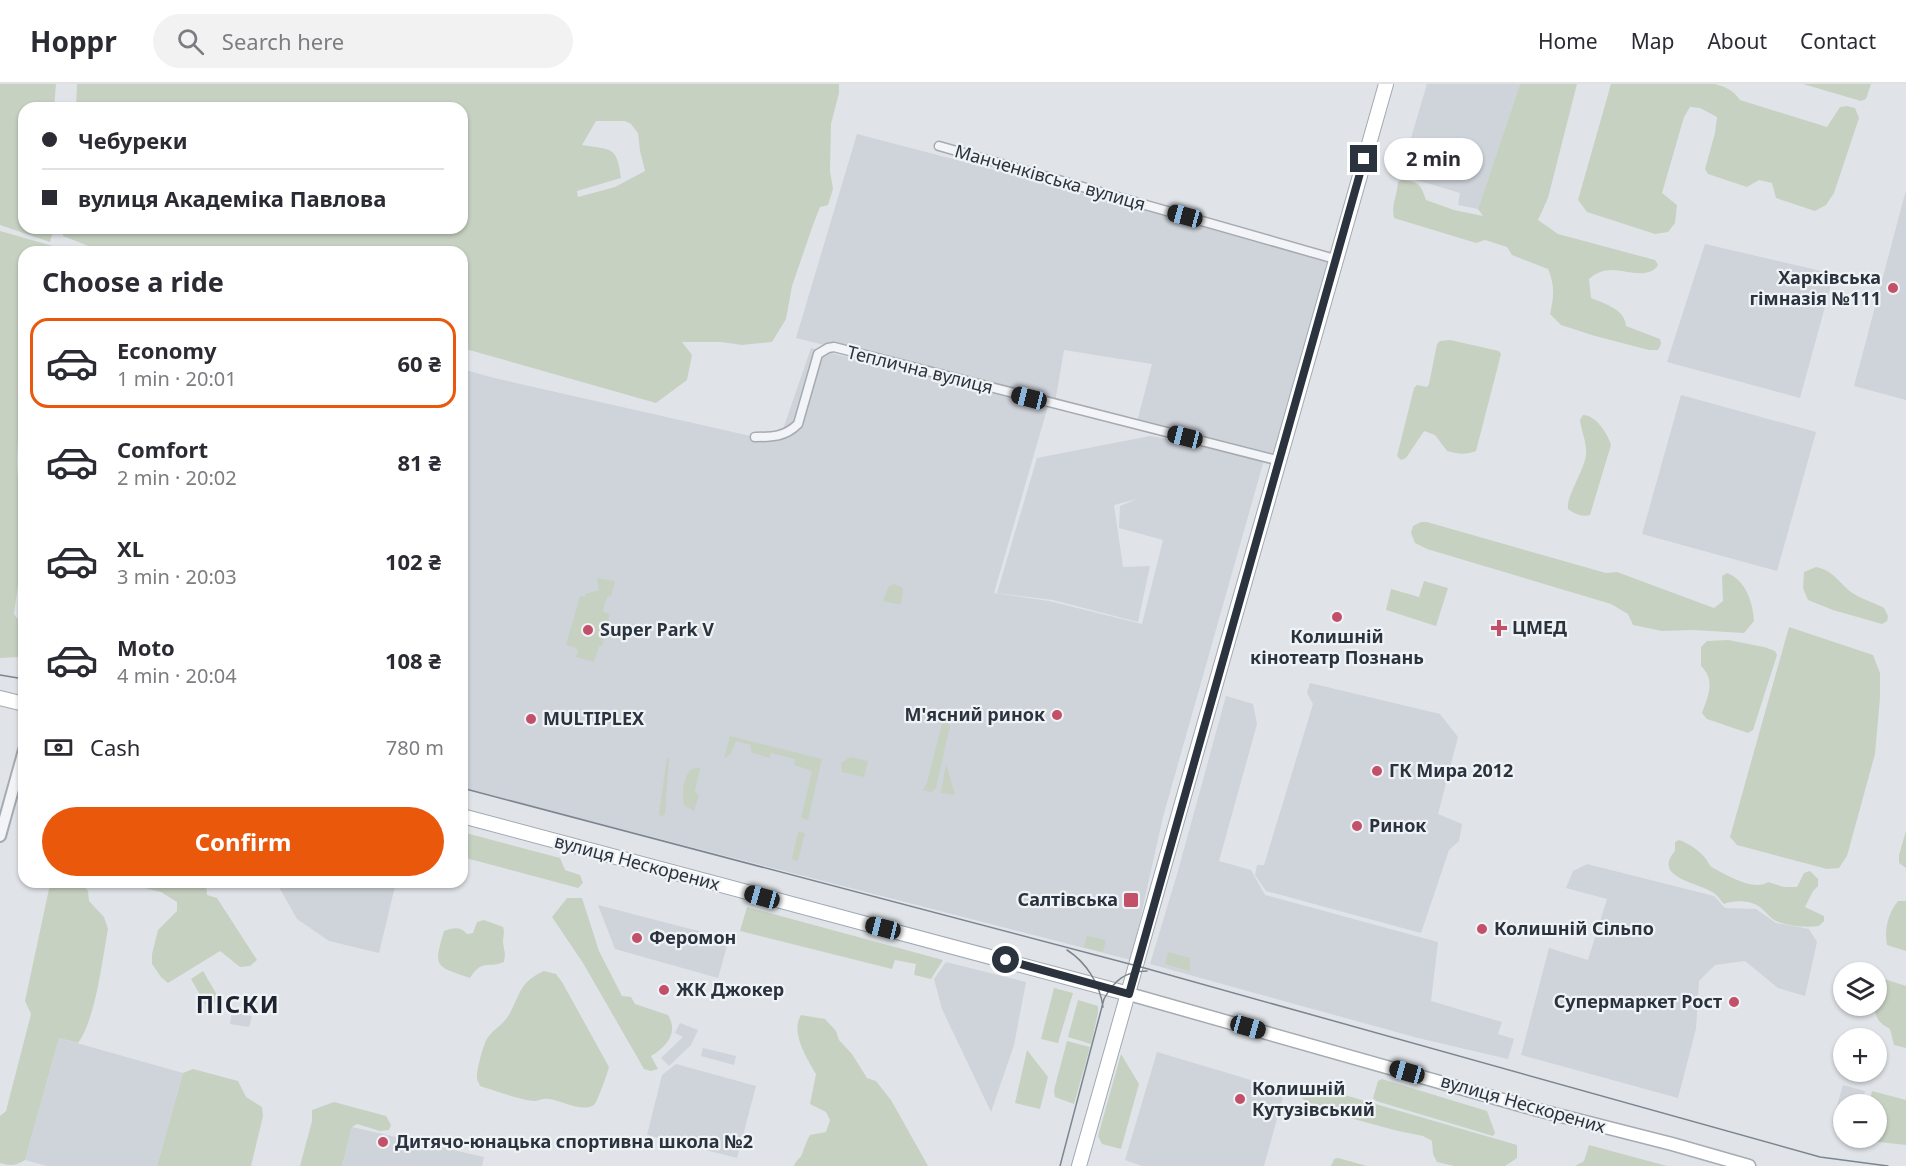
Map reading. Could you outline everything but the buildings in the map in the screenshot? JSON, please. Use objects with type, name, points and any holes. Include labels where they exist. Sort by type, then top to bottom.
[{"type":"main road","points":[[1079,1166],[1386,84]]},
{"type":"main road","points":[[0,698],[18,702]]},
{"type":"main road","name":"вулиця Нескорених","points":[[468,818],[1129,994],[1538,1110],[1749,1166]]},
{"type":"street","name":"Манченківська вулиця","points":[[939,146],[1335,259]]},
{"type":"street","name":"Теплична вулиця","points":[[754,437],[781,436],[798,424],[818,354],[834,347],[1280,461]]},
{"type":"street","points":[[0,837],[18,772]]},
{"type":"shaded area","points":[[1427,84],[1520,84],[1478,209],[1458,205],[1460,193],[1400,175]]},
{"type":"shaded area","points":[[857,134],[1329,257],[1274,456],[1137,422],[1152,364],[1064,350],[1055,402],[796,338]]},
{"type":"shaded area","name":"Харківська гімназія №111","points":[[1906,190],[1906,400],[1854,386]]},
{"type":"shaded area","points":[[1705,244],[1834,274],[1800,398],[1667,362]]},
{"type":"shaded area","points":[[811,348],[1048,406],[994,593],[1049,601],[1142,624],[1163,540],[1119,528],[1120,506],[1137,499],[1114,505],[1123,567],[1150,566],[1138,622],[1053,600],[997,593],[1037,458],[1150,436],[1264,460],[1163,817],[1131,960],[468,790],[468,371],[755,437],[781,435]]},
{"type":"shaded area","points":[[1681,395],[1816,432],[1777,571],[1642,534]]},
{"type":"shaded area","points":[[1310,683],[1440,714],[1458,737],[1438,814],[1462,824],[1459,841],[1449,850],[1421,933],[1266,891],[1255,875],[1257,865],[1264,865],[1313,704],[1307,693]]},
{"type":"shaded area","points":[[1226,696],[1253,704],[1257,724],[1219,861],[1251,870],[1265,895],[1438,942],[1431,1001],[1502,1022],[1498,1034],[1514,1039],[1508,1059],[1418,1038],[1150,964]]},
{"type":"shaded area","points":[[1587,864],[1714,896],[1725,908],[1756,909],[1776,923],[1809,929],[1817,942],[1805,996],[1778,988],[1745,961],[1715,965],[1699,981],[1696,1029],[1678,1098],[1521,1055],[1549,948],[1588,960],[1607,899],[1566,888],[1573,871]]},
{"type":"shaded area","points":[[279,888],[395,888],[379,953],[329,941],[297,919]]},
{"type":"shaded area","points":[[598,905],[729,939],[718,978],[615,949]]},
{"type":"shaded area","points":[[946,962],[1026,982],[1014,1045],[991,1112],[942,1009],[934,979]]},
{"type":"shaded area","points":[[232,1012],[252,1016],[249,1027],[230,1024]]},
{"type":"shaded area","points":[[680,1023],[698,1030],[691,1045],[669,1066],[661,1058],[683,1037],[675,1033]]},
{"type":"shaded area","points":[[59,1038],[183,1073],[157,1166],[47,1166],[25,1160]]},
{"type":"shaded area","points":[[703,1048],[736,1056],[734,1065],[701,1056]]},
{"type":"shaded area","points":[[1157,1052],[1285,1090],[1264,1166],[1142,1166],[1125,1160]]},
{"type":"shaded area","points":[[676,1064],[756,1086],[737,1158],[647,1135],[662,1075]]},
{"type":"shaded area","points":[[1843,1085],[1865,1091],[1864,1094],[1840,1094]]},
{"type":"shaded area","name":"Дитячо-юнацька спортивна школа №2","points":[[352,1127],[484,1157],[482,1166],[342,1166]]},
{"type":"green space","points":[[0,84],[56,84],[54,102],[18,102],[18,231],[0,225]]},
{"type":"green space","points":[[77,84],[839,84],[831,124],[830,171],[833,189],[828,205],[820,207],[813,225],[792,286],[786,319],[772,342],[742,345],[721,342],[682,342],[692,355],[687,380],[656,403],[468,350],[468,246],[89,246],[63,236],[63,234],[468,234],[468,102],[76,102]],"holes":[[[596,121],[625,121],[631,124],[638,133],[645,171],[615,187],[578,197],[577,191],[621,178],[615,154],[606,149],[582,145]]]},
{"type":"green space","points":[[1520,84],[1577,84],[1548,198],[1538,220],[1558,234],[1655,260],[1658,265],[1649,272],[1609,270],[1600,272],[1589,279],[1591,298],[1618,311],[1625,320],[1626,326],[1660,339],[1661,344],[1658,350],[1649,350],[1561,325],[1550,314],[1553,291],[1548,269],[1512,255],[1507,247],[1485,240],[1476,243],[1394,218],[1398,182],[1401,180],[1412,181],[1418,185],[1426,200],[1454,210],[1483,216],[1478,209]]},
{"type":"green space","points":[[1611,84],[1715,84],[1729,89],[1740,100],[1827,127],[1840,107],[1855,108],[1859,118],[1834,193],[1826,205],[1815,211],[1776,198],[1772,183],[1759,180],[1747,187],[1708,174],[1705,169],[1717,117],[1700,108],[1690,107],[1684,117],[1662,193],[1677,205],[1675,223],[1668,232],[1655,234],[1587,212],[1578,200]]},
{"type":"green space","points":[[1803,84],[1871,84],[1866,99],[1861,101]]},
{"type":"green space","points":[[0,231],[53,246],[18,246],[18,584],[14,614],[18,620],[18,657],[0,658]]},
{"type":"green space","points":[[26,234],[52,234],[50,242]]},
{"type":"green space","points":[[1450,340],[1499,351],[1501,354],[1476,451],[1462,454],[1447,451],[1435,435],[1424,431],[1406,458],[1401,460],[1397,456],[1414,388],[1417,385],[1427,387],[1437,344],[1440,341]]},
{"type":"green space","points":[[1583,415],[1597,422],[1611,445],[1590,515],[1584,516],[1568,509],[1570,497],[1586,454],[1580,420]]},
{"type":"green space","points":[[1421,522],[1606,573],[1617,572],[1714,608],[1723,601],[1722,576],[1727,573],[1734,576],[1744,587],[1752,607],[1754,621],[1744,633],[1662,631],[1633,625],[1628,614],[1611,604],[1427,549],[1415,543],[1411,533],[1413,526]]},
{"type":"green space","points":[[1816,567],[1828,571],[1857,596],[1884,608],[1888,616],[1887,621],[1882,624],[1808,600],[1803,588],[1804,572]]},
{"type":"green space","name":"Super Park V","points":[[597,578],[615,581],[611,596],[607,597],[603,610],[610,614],[602,646],[599,646],[594,662],[576,657],[578,651],[576,648],[566,645],[580,596],[585,597],[586,594],[599,590]]},
{"type":"green space","points":[[1424,581],[1448,588],[1436,626],[1386,610],[1391,589],[1419,597]]},
{"type":"green space","points":[[895,584],[903,588],[901,605],[883,601],[889,586]]},
{"type":"green space","points":[[1789,627],[1873,655],[1880,673],[1875,754],[1847,856],[1839,868],[1827,869],[1737,845],[1730,837]]},
{"type":"green space","points":[[1728,640],[1764,647],[1775,651],[1777,655],[1753,730],[1748,733],[1707,719],[1702,713],[1709,683],[1706,672],[1701,666],[1701,647],[1707,641]]},
{"type":"green space","points":[[944,716],[950,726],[936,788],[931,792],[923,790],[927,783]]},
{"type":"green space","points":[[730,736],[822,759],[808,820],[801,818],[812,771],[794,765],[795,759],[771,753],[769,758],[751,752],[751,745],[736,741],[731,753],[724,759]]},
{"type":"green space","points":[[850,757],[868,761],[864,777],[842,772],[841,763]]},
{"type":"green space","points":[[667,758],[669,758],[665,814],[661,817],[659,814]]},
{"type":"green space","points":[[946,764],[955,795],[941,793]]},
{"type":"green space","points":[[700,768],[695,792],[699,795],[694,811],[684,805],[683,789],[688,773],[691,769]]},
{"type":"green space","points":[[1906,831],[1906,868],[1899,863],[1899,855]]},
{"type":"green space","points":[[798,832],[805,833],[798,861],[792,858]]},
{"type":"green space","points":[[468,834],[560,858],[565,870],[580,875],[583,883],[578,888],[468,859]]},
{"type":"green space","points":[[1679,840],[1697,850],[1710,866],[1731,877],[1755,885],[1768,882],[1784,887],[1797,887],[1804,873],[1810,871],[1818,879],[1818,886],[1805,907],[1824,916],[1824,921],[1819,926],[1792,925],[1776,921],[1753,903],[1738,901],[1724,904],[1708,889],[1673,874],[1669,868],[1669,860],[1675,851],[1675,842]]},
{"type":"green space","points":[[86,888],[89,901],[104,917],[108,929],[98,989],[84,1032],[78,1043],[59,1038],[25,1160],[7,1165],[0,1163],[0,1116],[6,1111],[31,1014],[25,1001],[49,889]]},
{"type":"green space","points":[[145,888],[206,888],[207,895],[217,898],[257,960],[250,966],[240,967],[220,951],[168,983],[152,964],[152,954],[158,930],[177,911],[177,902],[161,892]]},
{"type":"green space","points":[[567,898],[582,898],[599,951],[622,996],[631,997],[635,1004],[668,1015],[672,1028],[669,1039],[651,1056],[658,1069],[651,1071],[644,1069],[583,963],[552,917]]},
{"type":"green space","points":[[1898,901],[1906,901],[1906,951],[1887,945],[1888,922]]},
{"type":"green space","points":[[747,907],[943,960],[931,979],[914,975],[916,964],[895,960],[892,969],[740,931]]},
{"type":"green space","points":[[484,920],[503,927],[504,962],[482,966],[470,978],[443,968],[438,959],[444,931],[457,928],[467,934],[473,933],[477,922]]},
{"type":"green space","points":[[1087,936],[1106,940],[1103,952],[1084,947]]},
{"type":"green space","points":[[1168,952],[1190,958],[1190,971],[1165,964]]},
{"type":"green space","points":[[203,971],[220,1000],[207,1007],[191,979]]},
{"type":"green space","points":[[544,971],[556,974],[562,982],[609,1067],[594,1105],[589,1107],[577,1107],[548,1099],[535,1101],[523,1099],[480,1086],[477,1080],[486,1040],[508,1017],[519,993],[530,979]]},
{"type":"green space","points":[[1887,980],[1906,986],[1906,1048],[1894,1045],[1890,1029],[1877,1017],[1887,1016]]},
{"type":"green space","points":[[1054,988],[1073,993],[1058,1043],[1041,1039]]},
{"type":"green space","points":[[1078,1000],[1098,1006],[1091,1044],[1068,1037]]},
{"type":"green space","points":[[801,1015],[825,1019],[836,1031],[839,1040],[852,1054],[867,1078],[876,1081],[891,1100],[928,1166],[794,1166],[810,1135],[826,1132],[830,1120],[826,1112],[810,1104],[816,1074],[801,1045],[797,1029]]},
{"type":"green space","points":[[1067,1041],[1090,1047],[1074,1104],[1055,1097],[1054,1090]]},
{"type":"green space","points":[[1027,1050],[1048,1077],[1040,1109],[1015,1103]]},
{"type":"green space","points":[[1121,1054],[1139,1084],[1121,1149],[1102,1144],[1098,1136]]},
{"type":"green space","points":[[193,1069],[238,1081],[246,1097],[262,1107],[263,1116],[251,1166],[157,1166],[183,1073]]},
{"type":"green space","points":[[1382,1079],[1487,1111],[1495,1133],[1493,1136],[1376,1101],[1373,1098],[1378,1081]]},
{"type":"green space","points":[[1310,1085],[1517,1145],[1517,1158],[1505,1166],[1454,1166],[1437,1162],[1433,1154],[1432,1141],[1423,1136],[1335,1114],[1306,1102],[1300,1091]]},
{"type":"green space","points":[[1887,1095],[1906,1100],[1906,1145],[1887,1143]]},
{"type":"green space","points":[[334,1102],[386,1116],[391,1125],[389,1130],[380,1131],[357,1124],[352,1127],[342,1166],[300,1166],[312,1121],[312,1110]]},
{"type":"green space","points":[[1589,1145],[1667,1166],[1575,1166],[1584,1161]]},
{"type":"green space","points":[[1338,1158],[1367,1166],[1331,1166],[1334,1159]]},
{"type":"tram line","points":[[0,675],[18,678]]},
{"type":"tram line","points":[[468,790],[1141,967],[1820,1157],[1888,1166]]},
{"type":"tram line","points":[[1067,950],[1091,974],[1099,990],[1103,1007]]},
{"type":"tram line","points":[[1060,1166],[1104,999],[1121,978],[1140,971],[1147,971]]},
{"type":"place","name":"Харківська гімназія №111","points":[[1893,288]]},
{"type":"place","name":"Колишній кінотеатр Познань","points":[[1337,617]]},
{"type":"place","name":"ЦМЕД","points":[[1499,628]]},
{"type":"place","name":"Super Park V","points":[[588,630]]},
{"type":"place","name":"М'ясний ринок","points":[[1057,715]]},
{"type":"place","name":"MULTIPLEX","points":[[531,719]]},
{"type":"place","name":"ГК Мира 2012","points":[[1377,771]]},
{"type":"place","name":"Ринок","points":[[1357,826]]},
{"type":"place","name":"Салтівська","points":[[1131,900]]},
{"type":"place","name":"Колишній Сільпо","points":[[1482,929]]},
{"type":"place","name":"Феромон","points":[[637,938]]},
{"type":"place","name":"ЖК Джокер","points":[[664,990]]},
{"type":"place","name":"Супермаркет Рост","points":[[1734,1002]]},
{"type":"place","name":"Колишній Кутузівський","points":[[1240,1099]]},
{"type":"place","name":"Дитячо-юнацька спортивна школа №2","points":[[383,1142]]},
{"type":"district","name":"ПІСКИ","points":[[238,1005]]},
{"type":"route","points":[[1006,960],[1129,994],[1364,159]]}]
